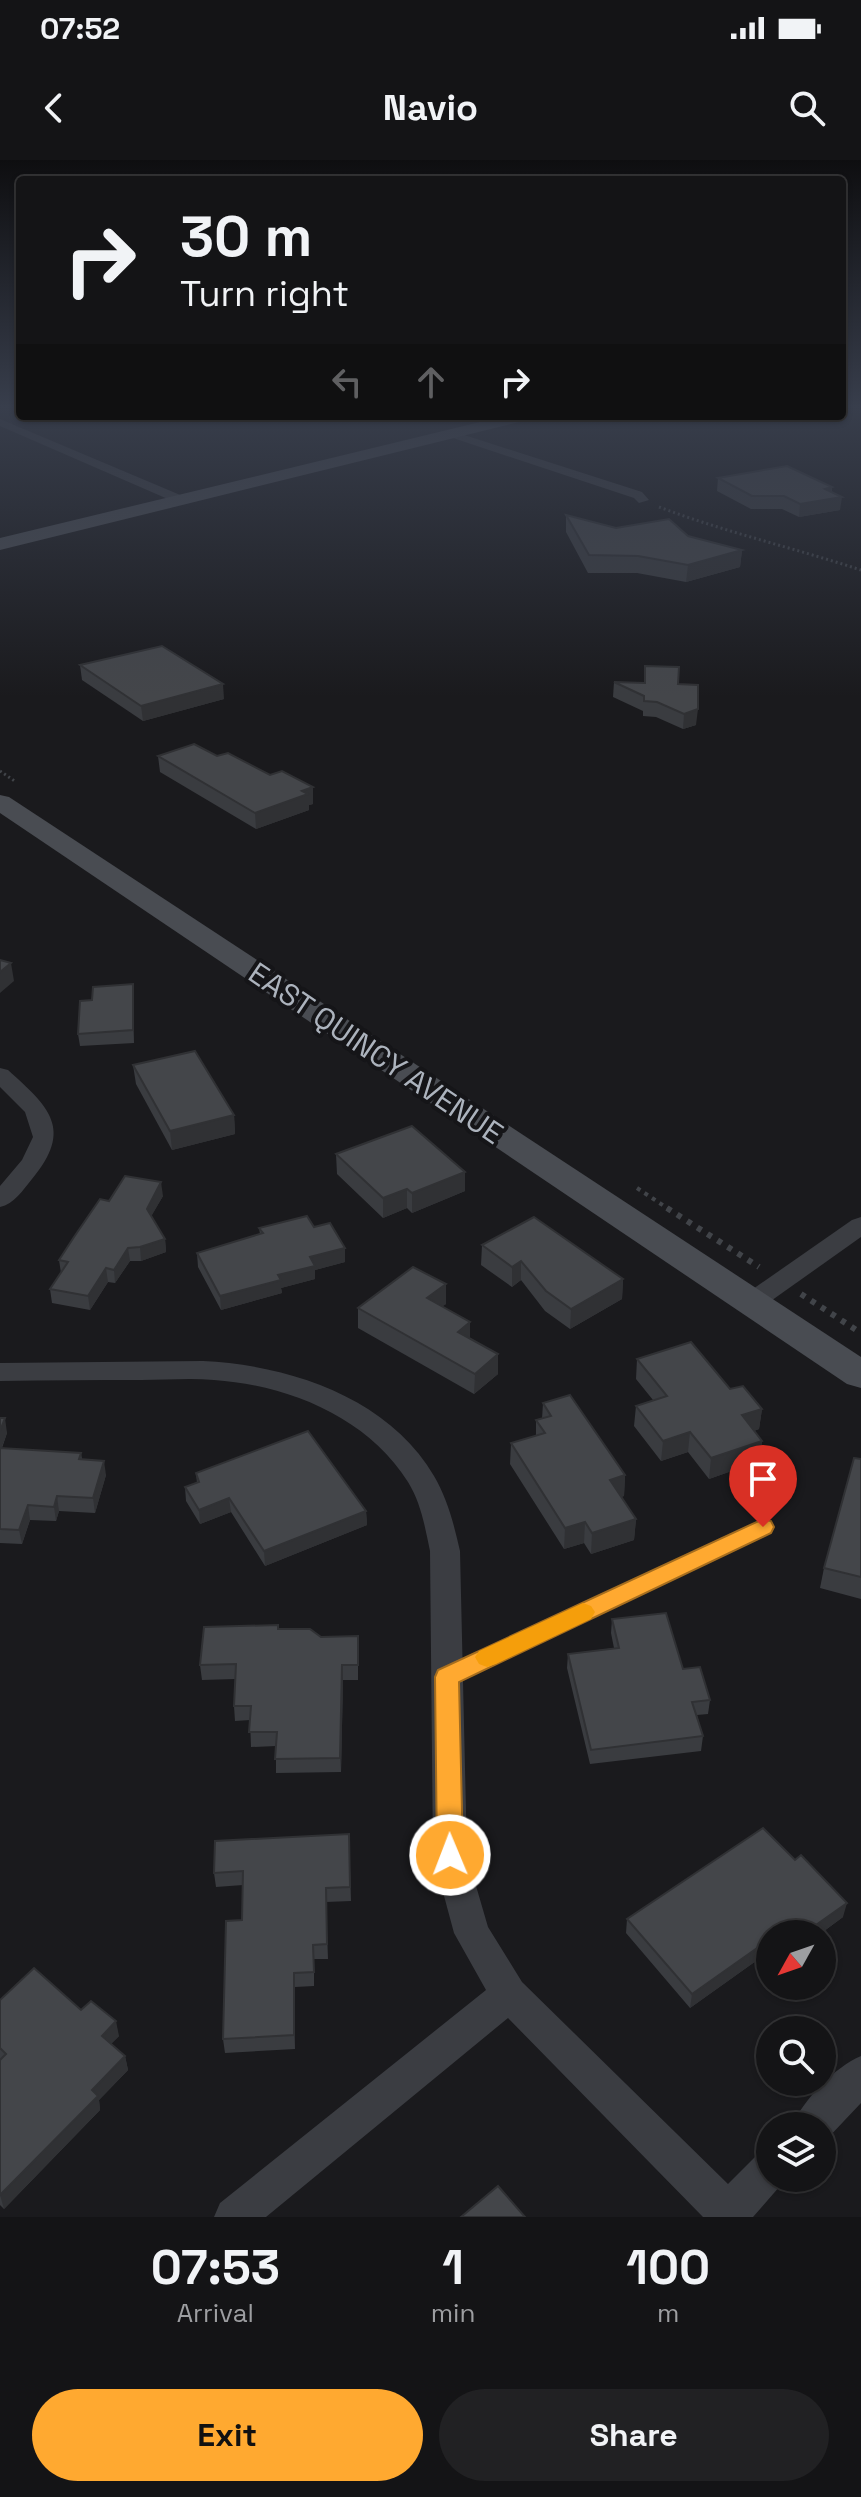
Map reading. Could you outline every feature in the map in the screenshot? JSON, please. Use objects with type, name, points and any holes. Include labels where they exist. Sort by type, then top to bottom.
[{"type":"street","points":[[0,544],[160,505]]},
{"type":"street","name":"EAST QUINCY AVENUE","points":[[0,802],[861,1375]]},
{"type":"street","points":[[0,1075],[34,1106],[47,1135],[37,1161],[0,1200]]},
{"type":"street","points":[[752,1302],[861,1225]]},
{"type":"street","points":[[0,1372],[237,1373],[312,1392],[379,1429],[400,1447],[427,1483],[441,1519],[445,1551],[450,1855],[472,1933],[509,1994],[731,2215],[756,2186]]},
{"type":"street","points":[[234,2217],[509,1994]]},
{"type":"street","points":[[825,2112],[861,2075]]},
{"type":"lane","points":[[447,1677],[763,1527]]},
{"type":"path","points":[[656,505],[718,529],[786,545],[861,570]]},
{"type":"building","points":[[566,515],[616,528],[669,519],[688,536],[742,550],[688,565],[638,556],[589,555]]},
{"type":"building","points":[[162,646],[223,684],[141,706],[80,665]]},
{"type":"building","points":[[645,666],[679,667],[678,684],[698,685],[698,709],[684,714],[657,702],[644,701],[644,696],[614,682],[645,683]]},
{"type":"building","points":[[194,744],[217,756],[228,753],[270,775],[282,771],[313,787],[302,791],[308,794],[255,813],[158,756]]},
{"type":"building","points":[[0,960],[11,963],[0,972]]},
{"type":"building","points":[[133,984],[133,1030],[78,1034],[80,1001],[92,1000],[93,987]]},
{"type":"building","points":[[195,1051],[234,1115],[170,1131],[133,1065]]},
{"type":"building","points":[[412,1126],[465,1172],[412,1193],[407,1189],[383,1198],[336,1154]]},
{"type":"building","points":[[125,1176],[161,1182],[147,1209],[165,1239],[128,1248],[114,1270],[106,1268],[88,1296],[50,1289],[68,1262],[59,1260],[74,1237],[100,1199],[109,1201]]},
{"type":"building","points":[[307,1216],[314,1227],[330,1223],[345,1248],[310,1257],[315,1266],[278,1275],[281,1280],[220,1296],[197,1253],[263,1233],[259,1228]]},
{"type":"building","points":[[534,1217],[623,1279],[571,1309],[546,1291],[521,1261],[512,1267],[482,1245]]},
{"type":"building","points":[[413,1267],[446,1284],[427,1298],[470,1322],[458,1332],[498,1354],[475,1374],[358,1308]]},
{"type":"building","points":[[691,1342],[730,1389],[743,1386],[762,1409],[742,1415],[762,1441],[711,1458],[690,1432],[663,1441],[636,1406],[667,1396],[637,1359]]},
{"type":"building","points":[[570,1395],[625,1475],[610,1480],[636,1519],[592,1533],[585,1522],[565,1528],[511,1443],[545,1433],[536,1420],[551,1416],[543,1403]]},
{"type":"building","points":[[308,1431],[366,1511],[264,1551],[229,1498],[199,1510],[185,1487],[199,1482],[196,1473]]},
{"type":"building","points":[[0,1448],[81,1453],[79,1459],[104,1461],[93,1498],[57,1496],[54,1507],[28,1505],[19,1530],[0,1529]]},
{"type":"building","points":[[854,1458],[861,1459],[861,1577],[824,1568]]},
{"type":"building","points":[[666,1613],[683,1669],[700,1667],[710,1700],[692,1702],[703,1736],[591,1750],[568,1654],[619,1648],[612,1619]]},
{"type":"building","points":[[278,1625],[278,1629],[310,1629],[321,1637],[358,1636],[358,1665],[342,1665],[340,1758],[275,1759],[277,1732],[249,1732],[251,1706],[234,1706],[236,1664],[200,1665],[204,1627]]},
{"type":"building","points":[[763,1828],[795,1860],[801,1855],[847,1903],[823,1920],[756,1920],[756,1949],[692,1994],[627,1919]]},
{"type":"building","points":[[349,1834],[350,1887],[326,1888],[327,1944],[313,1945],[314,1972],[294,1973],[294,2035],[223,2039],[226,1921],[242,1920],[243,1871],[214,1873],[215,1841]]},
{"type":"building","points":[[34,1968],[81,2010],[91,2001],[116,2021],[102,2036],[125,2056],[92,2090],[98,2096],[0,2195],[0,2060],[6,2054],[0,2048],[0,2000]]},
{"type":"building","points":[[498,2186],[525,2217],[461,2217]]},
{"type":"slow traffic","points":[[487,1657],[583,1612]]},
{"type":"route","points":[[450,1855],[447,1677],[763,1527]]}]
